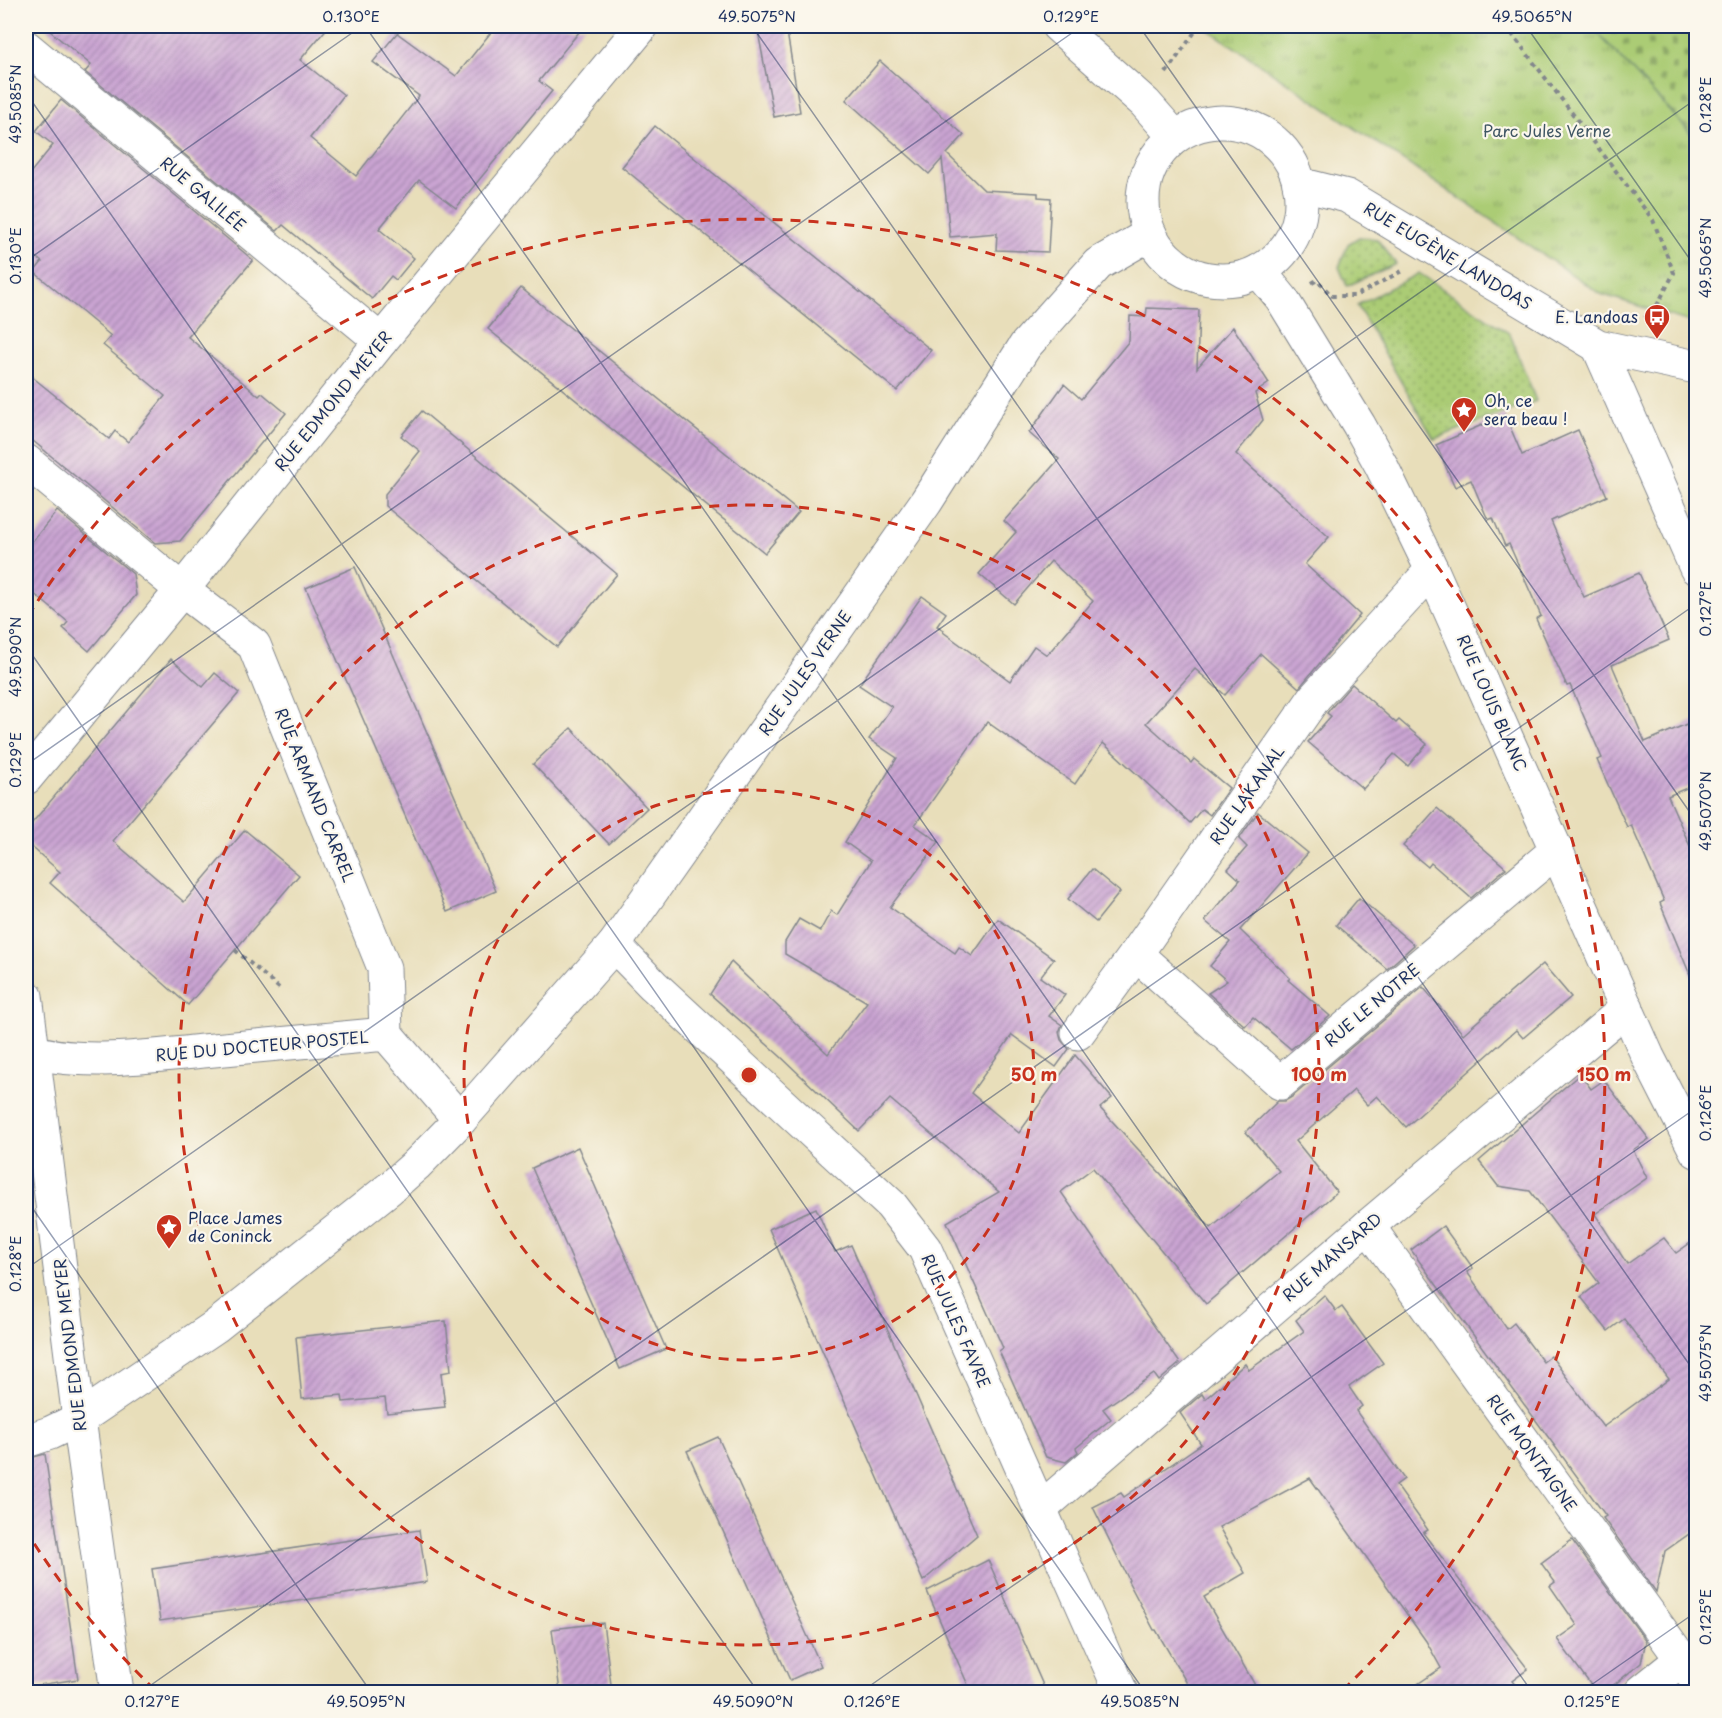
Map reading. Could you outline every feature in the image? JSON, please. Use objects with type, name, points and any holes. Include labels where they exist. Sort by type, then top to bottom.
[{"type":"street","name":"RUE EDMOND MEYER","points":[[26,778],[182,590],[381,341],[642,26]]},
{"type":"street","points":[[1058,26],[1145,103],[1174,136]]},
{"type":"street","name":"RUE GALILÉE","points":[[26,47],[381,341]]},
{"type":"street","points":[[1216,122],[1239,124],[1259,132],[1277,145],[1291,163],[1299,184],[1301,204],[1297,225],[1289,243],[1275,259],[1258,271],[1241,277],[1223,280],[1205,278],[1188,272],[1160,249],[1150,234],[1145,217],[1143,199],[1145,181],[1162,150],[1174,136],[1195,127],[1216,122]]},
{"type":"street","name":"RUE EUGÈNE LANDOAS","points":[[1299,184],[1347,196],[1598,346],[1696,367]]},
{"type":"street","name":"RUE JULES VERNE","points":[[460,1120],[614,945],[926,502],[1025,346],[1098,264],[1150,234]]},
{"type":"street","name":"RUE LOUIS BLANC","points":[[1258,271],[1282,298],[1381,465],[1432,570],[1648,1057],[1696,1150]]},
{"type":"street","points":[[1598,346],[1696,568]]},
{"type":"street","name":"RUE ARMAND CARREL","points":[[26,461],[182,590],[254,645],[384,968],[386,1034]]},
{"type":"street","name":"RUE LAKANAL","points":[[1078,1033],[1136,954],[1315,697],[1432,570]]},
{"type":"street","name":"RUE LE NOTRE","points":[[1136,954],[1280,1083],[1557,850]]},
{"type":"street","name":"RUE JULES FAVRE","points":[[614,945],[891,1205],[925,1249],[1121,1692]]},
{"type":"street","name":"RUE EDMOND MEYER","points":[[26,996],[29,1051],[117,1692]]},
{"type":"street","name":"RUE MANSARD","points":[[1040,1509],[1368,1226],[1627,1008]]},
{"type":"street","name":"RUE DU DOCTEUR POSTEL","points":[[29,1051],[75,1058],[135,1057],[386,1034],[460,1120]]},
{"type":"street","points":[[26,1441],[50,1434],[79,1419],[216,1326],[390,1188],[460,1120]]},
{"type":"street","name":"RUE MONTAIGNE","points":[[1368,1226],[1689,1669]]},
{"type":"street","points":[[1641,1692],[1689,1669]]},
{"type":"path","points":[[1145,103],[1199,26]]},
{"type":"path","points":[[1506,26],[1653,220],[1674,273],[1653,313],[1598,346]]},
{"type":"path","points":[[1355,296],[1406,269]]},
{"type":"path","points":[[235,950],[279,988]]},
{"type":"green space","name":"Parc Jules Verne","points":[[1203,26],[1591,26],[1696,139],[1696,324],[1601,294]]},
{"type":"green space","points":[[1591,26],[1696,26],[1696,139]]},
{"type":"green space","points":[[1359,237],[1377,239],[1396,264],[1347,286],[1339,267],[1348,244]]},
{"type":"green space","points":[[1419,273],[1510,334],[1536,401],[1434,439],[1357,305]]},
{"type":"building","points":[[44,26],[329,26],[300,60],[344,95],[310,138],[356,176],[419,96],[373,62],[397,33],[456,76],[496,26],[584,26],[539,81],[552,91],[456,208],[419,180],[379,229],[414,258],[396,280],[391,276],[372,299],[283,225],[277,231],[85,72],[91,65]]},
{"type":"building","points":[[757,26],[786,26],[800,112],[774,117]]},
{"type":"building","points":[[880,61],[964,135],[947,154],[984,190],[1038,193],[1038,197],[1051,198],[1048,252],[996,250],[997,233],[950,237],[942,159],[929,174],[846,100]]},
{"type":"building","points":[[61,100],[253,260],[188,337],[259,396],[262,393],[286,413],[180,541],[155,543],[26,435],[26,372],[109,439],[115,431],[128,442],[165,396],[103,345],[111,336],[34,272],[42,262],[26,249],[26,178],[53,145],[36,131]]},
{"type":"building","points":[[655,126],[931,350],[897,391],[622,167]]},
{"type":"building","points":[[521,288],[799,512],[765,553],[488,329]]},
{"type":"building","points":[[1147,308],[1199,310],[1197,368],[1233,327],[1269,383],[1255,393],[1263,420],[1236,454],[1329,537],[1305,564],[1360,615],[1299,688],[1261,654],[1225,695],[1195,669],[1146,723],[1191,763],[1194,759],[1229,788],[1210,815],[1202,809],[1190,823],[1103,743],[1075,784],[987,722],[915,825],[939,842],[890,907],[955,953],[959,947],[972,956],[998,919],[1054,959],[1040,977],[1065,995],[1049,1016],[1062,1025],[1059,1032],[1061,1040],[1069,1049],[1056,1067],[1012,1035],[971,1093],[1019,1133],[1075,1055],[1112,1098],[1100,1108],[1211,1228],[1279,1171],[1246,1132],[1278,1101],[1285,1101],[1292,1097],[1423,987],[1463,1034],[1543,964],[1571,997],[1523,1038],[1516,1030],[1406,1127],[1377,1096],[1367,1105],[1354,1090],[1296,1141],[1337,1192],[1206,1304],[1093,1168],[1061,1192],[1180,1363],[1159,1381],[1154,1374],[1103,1409],[1111,1419],[1076,1448],[1078,1452],[1066,1462],[1046,1457],[999,1351],[1003,1348],[947,1222],[999,1192],[890,1099],[859,1131],[710,994],[731,962],[828,1054],[867,1002],[785,954],[785,942],[799,919],[820,931],[831,911],[837,915],[871,861],[845,842],[897,758],[869,739],[892,707],[859,685],[922,596],[946,613],[937,626],[944,630],[943,632],[1010,681],[1034,646],[1047,655],[1093,601],[1051,561],[1014,604],[979,574],[1016,532],[1004,521],[1059,459],[1029,433],[1064,384],[1081,399],[1129,341],[1130,316],[1146,317]]},
{"type":"building","points":[[422,411],[617,574],[557,647],[385,506],[385,494],[420,451],[401,436]]},
{"type":"building","points":[[1505,415],[1522,455],[1578,430],[1607,496],[1551,521],[1584,597],[1639,573],[1669,640],[1612,665],[1645,742],[1696,720],[1696,784],[1668,796],[1696,860],[1696,989],[1660,903],[1664,901],[1631,825],[1627,827],[1597,760],[1602,758],[1570,685],[1567,686],[1536,619],[1541,616],[1509,544],[1505,546],[1493,518],[1488,520],[1471,480],[1455,487],[1436,445]]},
{"type":"building","points":[[57,511],[133,574],[136,595],[89,651],[63,628],[68,622],[26,587],[26,549]]},
{"type":"building","points":[[355,567],[496,891],[447,912],[306,588]]},
{"type":"building","points":[[171,659],[203,687],[215,673],[239,693],[113,841],[184,902],[245,830],[299,875],[188,1005],[50,883],[60,872],[26,842],[26,830]]},
{"type":"building","points":[[1352,684],[1396,723],[1399,720],[1427,744],[1408,766],[1394,754],[1363,789],[1308,742],[1331,716],[1327,713]]},
{"type":"building","points":[[571,728],[647,808],[609,844],[533,764]]},
{"type":"building","points":[[1437,808],[1506,868],[1471,898],[1431,863],[1428,867],[1403,846]]},
{"type":"building","points":[[1258,812],[1308,853],[1240,930],[1290,978],[1288,980],[1330,1016],[1291,1049],[1253,1017],[1245,1026],[1208,993],[1227,981],[1210,966],[1230,942],[1205,921],[1240,880],[1228,869],[1247,847],[1239,839]]},
{"type":"building","points":[[1092,869],[1120,892],[1096,922],[1068,899]]},
{"type":"building","points":[[1359,898],[1414,945],[1387,969],[1336,925]]},
{"type":"building","points":[[1580,1074],[1591,1089],[1604,1080],[1649,1139],[1633,1150],[1647,1178],[1595,1214],[1627,1264],[1664,1238],[1676,1253],[1696,1239],[1696,1529],[1665,1551],[1656,1592],[1603,1518],[1606,1516],[1411,1250],[1443,1226],[1473,1268],[1467,1272],[1507,1329],[1514,1323],[1543,1362],[1551,1356],[1603,1427],[1669,1379],[1624,1319],[1608,1331],[1581,1297],[1599,1283],[1530,1191],[1498,1186],[1479,1161]]},
{"type":"building","points":[[578,1147],[666,1349],[620,1369],[532,1168]]},
{"type":"building","points":[[816,1208],[835,1252],[851,1245],[977,1535],[923,1581],[769,1229]]},
{"type":"building","points":[[1324,1295],[1336,1311],[1342,1307],[1383,1363],[1349,1387],[1362,1406],[1356,1411],[1404,1479],[1396,1485],[1428,1530],[1423,1533],[1528,1669],[1512,1681],[1521,1692],[1406,1692],[1441,1668],[1426,1641],[1310,1478],[1219,1527],[1245,1573],[1204,1597],[1259,1692],[1192,1692],[1154,1630],[1128,1581],[1093,1507],[1121,1493],[1124,1497],[1201,1444],[1180,1413],[1202,1394],[1205,1399],[1245,1364],[1249,1370],[1304,1331],[1296,1320]]},
{"type":"building","points":[[446,1321],[451,1371],[441,1373],[445,1407],[387,1413],[385,1398],[343,1402],[342,1395],[302,1399],[296,1337]]},
{"type":"building","points":[[718,1437],[821,1666],[790,1680],[687,1451]]},
{"type":"building","points":[[45,1454],[78,1679],[26,1687],[26,1459]]},
{"type":"building","points":[[419,1530],[427,1582],[160,1621],[152,1569]]},
{"type":"building","points":[[1572,1540],[1646,1641],[1641,1663],[1605,1692],[1596,1692],[1557,1639],[1577,1625],[1550,1586],[1555,1582],[1541,1563]]},
{"type":"building","points":[[988,1560],[1046,1692],[971,1692],[927,1591]]},
{"type":"building","points":[[603,1623],[612,1692],[560,1692],[552,1629]]},
{"type":"place","name":"E. Landoas","points":[[1657,340]]},
{"type":"place","name":"Oh, ce sera beau !","points":[[1464,433]]},
{"type":"place","name":"Place James de Coninck","points":[[169,1250]]}]
